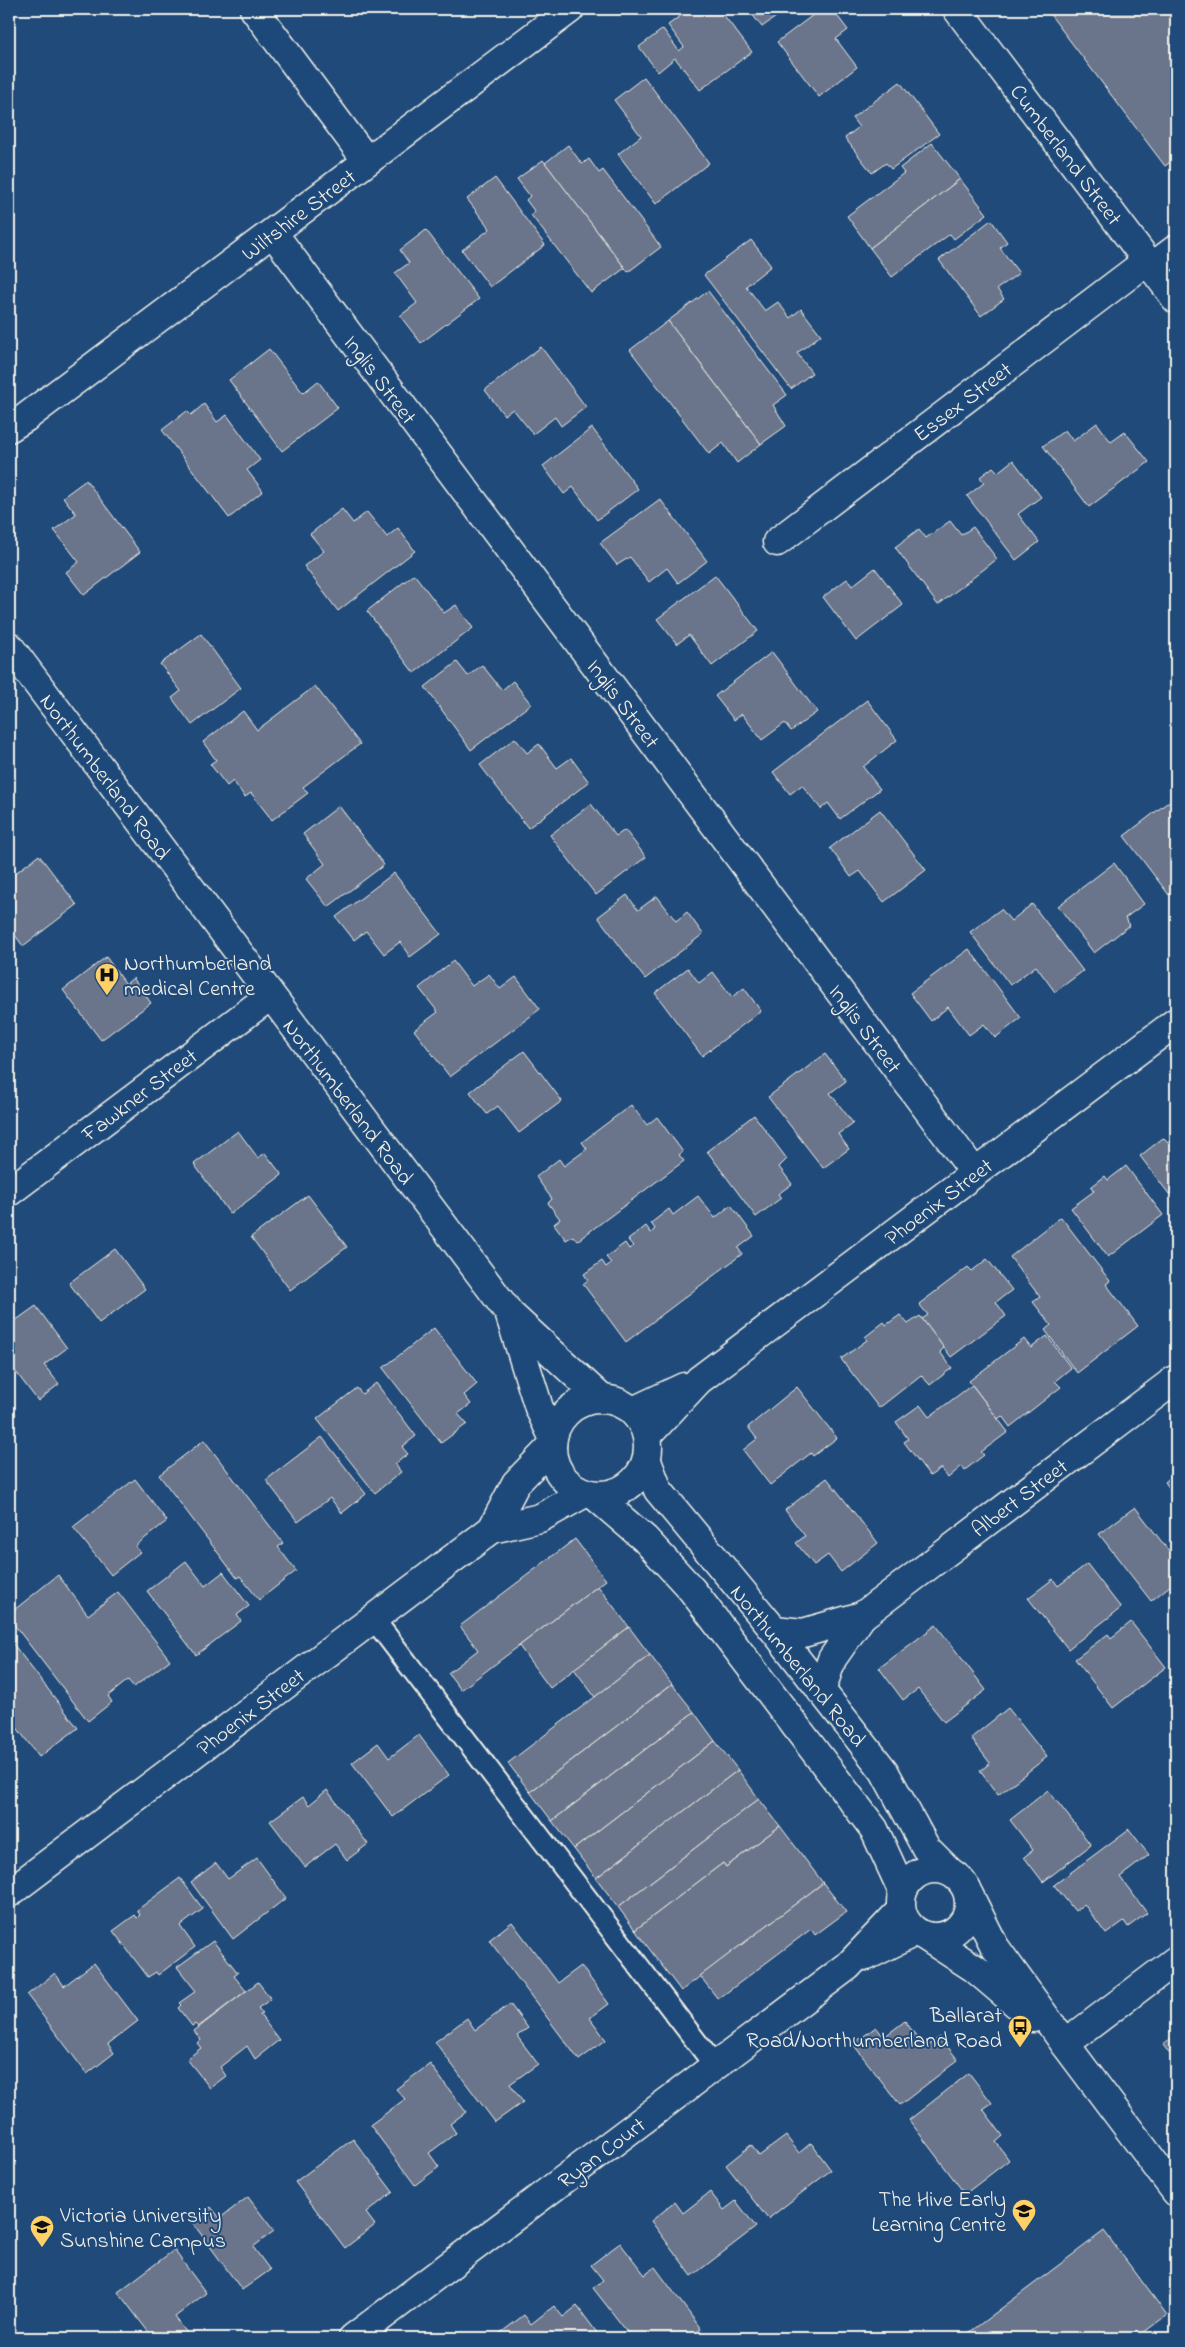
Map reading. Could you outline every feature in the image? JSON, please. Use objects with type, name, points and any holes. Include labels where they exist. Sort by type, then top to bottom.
[{"type":"street","points":[[254,9],[367,161]]},
{"type":"street","name":"Wiltshire Street","points":[[14,427],[570,9]]},
{"type":"street","name":"Cumberland Street","points":[[957,9],[1176,299]]},
{"type":"street","name":"Inglis Street","points":[[273,233],[975,1173]]},
{"type":"street","name":"Essex Street","points":[[776,542],[1150,264],[1176,249]]},
{"type":"street","name":"Northumberland Road","points":[[9,646],[510,1314],[602,1399]]},
{"type":"street","name":"Fawkner Street","points":[[9,1192],[270,996]]},
{"type":"street","name":"Phoenix Street","points":[[633,1411],[699,1380],[1176,1022]]},
{"type":"street","name":"Northumberland Road","points":[[510,1314],[539,1408],[552,1442]]},
{"type":"street","name":"Albert Street","points":[[821,1691],[832,1659],[862,1616],[1176,1379]]},
{"type":"street","name":"Phoenix Street","points":[[647,1449],[699,1380]]},
{"type":"street","points":[[591,1399],[602,1399],[624,1405],[633,1411],[642,1422],[647,1449],[635,1481],[626,1488],[610,1494],[589,1494],[564,1480],[557,1470],[552,1442],[556,1426],[570,1409],[591,1399]]},
{"type":"street","name":"Phoenix Street","points":[[492,1529],[516,1483],[552,1442]]},
{"type":"street","name":"Northumberland Road","points":[[647,1449],[658,1490],[774,1630],[884,1771],[926,1848],[949,1871]]},
{"type":"street","name":"Phoenix Street","points":[[9,1893],[492,1529],[540,1518],[589,1494]]},
{"type":"street","name":"Northumberland Road","points":[[589,1494],[620,1516],[657,1550],[692,1590],[874,1829],[911,1917]]},
{"type":"street","name":"Albert Street","points":[[774,1630],[803,1633],[862,1616]]},
{"type":"street","points":[[1065,2044],[911,1917],[908,1881],[916,1873],[927,1869],[949,1871],[961,1881],[995,1947],[1176,2192]]},
{"type":"street","points":[[911,1917],[940,1937],[954,1932],[964,1922],[969,1909],[969,1895]]},
{"type":"street","name":"Ryan Court","points":[[353,2338],[911,1917]]},
{"type":"street","points":[[1065,2044],[1176,1960]]},
{"type":"lane","points":[[373,1618],[715,2066]]},
{"type":"building","points":[[690,9],[719,9],[752,52],[700,90],[675,58],[658,72],[639,47],[663,29],[679,51],[684,47],[668,25]]},
{"type":"building","points":[[748,9],[787,9],[762,27]]},
{"type":"building","points":[[821,9],[832,9],[848,30],[836,39],[857,67],[819,97],[777,42]]},
{"type":"building","points":[[1046,9],[1176,9],[1176,158],[1165,166]]},
{"type":"building","points":[[644,77],[709,163],[656,204],[618,154],[641,136],[614,100]]},
{"type":"building","points":[[900,82],[939,134],[891,169],[886,163],[872,173],[845,138],[859,127],[852,118]]},
{"type":"building","points":[[932,143],[960,179],[870,248],[847,216],[904,173],[900,168]]},
{"type":"building","points":[[568,145],[582,164],[589,159],[599,173],[603,170],[661,247],[628,272],[545,163]]},
{"type":"building","points":[[543,160],[625,268],[591,293],[531,215],[535,212],[526,200],[530,196],[517,179]]},
{"type":"building","points":[[495,178],[545,245],[490,287],[462,250],[490,229],[467,199]]},
{"type":"building","points":[[960,179],[987,214],[954,239],[950,234],[892,277],[870,248]]},
{"type":"building","points":[[991,220],[1007,242],[1000,248],[1019,273],[997,289],[1004,299],[981,316],[939,260]]},
{"type":"building","points":[[426,230],[479,299],[421,343],[400,316],[417,303],[395,273],[409,263],[400,250]]},
{"type":"building","points":[[751,240],[771,266],[746,286],[765,311],[778,302],[790,318],[801,309],[821,335],[797,353],[812,373],[791,389],[704,275]]},
{"type":"building","points":[[708,291],[787,395],[773,405],[786,426],[761,444],[668,321]]},
{"type":"building","points":[[668,321],[761,444],[737,463],[723,443],[709,454],[630,350]]},
{"type":"building","points":[[541,347],[586,407],[561,426],[555,417],[533,434],[513,409],[504,415],[485,390]]},
{"type":"building","points":[[269,349],[303,393],[318,381],[338,408],[282,451],[229,380]]},
{"type":"building","points":[[204,404],[217,422],[227,415],[260,460],[247,470],[263,491],[229,518],[162,430],[187,411],[191,415]]},
{"type":"building","points":[[1097,423],[1111,442],[1125,432],[1149,462],[1089,507],[1043,446],[1065,430],[1073,441]]},
{"type":"building","points":[[592,428],[638,489],[597,520],[573,487],[564,494],[543,466]]},
{"type":"building","points":[[1013,460],[1041,497],[1018,514],[1039,542],[1016,560],[967,496],[984,483],[980,477],[993,467],[998,472]]},
{"type":"building","points":[[86,480],[140,552],[84,595],[66,572],[79,562],[54,530],[76,514],[63,497]]},
{"type":"building","points":[[660,499],[707,561],[678,583],[667,568],[649,582],[630,557],[617,565],[600,543]]},
{"type":"building","points":[[342,509],[353,523],[367,512],[387,537],[398,528],[415,551],[338,611],[304,566],[324,551],[310,534]]},
{"type":"building","points":[[950,521],[961,535],[973,527],[997,559],[938,605],[895,547],[919,529],[926,538]]},
{"type":"building","points":[[875,568],[903,605],[856,641],[823,597],[847,579],[852,586]]},
{"type":"building","points":[[414,574],[444,613],[456,605],[473,628],[414,673],[367,611]]},
{"type":"building","points":[[715,575],[758,631],[712,666],[689,635],[677,644],[657,619]]},
{"type":"building","points":[[201,634],[241,688],[192,725],[172,698],[181,691],[160,664]]},
{"type":"building","points":[[772,652],[817,712],[791,731],[785,723],[762,740],[742,714],[734,720],[715,696]]},
{"type":"building","points":[[457,662],[468,676],[482,665],[502,690],[513,681],[531,704],[471,750],[425,687]]},
{"type":"building","points":[[315,686],[360,744],[303,787],[308,793],[272,820],[251,793],[245,797],[233,781],[227,786],[210,764],[216,760],[203,742],[243,711],[257,730]]},
{"type":"building","points":[[867,700],[897,740],[863,767],[880,789],[840,819],[828,803],[821,809],[802,785],[790,794],[773,772]]},
{"type":"building","points":[[515,738],[527,753],[539,744],[557,768],[571,758],[589,782],[528,828],[480,765]]},
{"type":"building","points":[[1176,796],[1176,890],[1169,895],[1124,836]]},
{"type":"building","points":[[591,804],[616,836],[625,830],[646,857],[596,895],[550,835]]},
{"type":"building","points":[[339,806],[384,865],[328,907],[306,879],[325,864],[303,834]]},
{"type":"building","points":[[880,810],[926,870],[884,902],[860,871],[851,877],[830,848]]},
{"type":"building","points":[[39,855],[77,905],[23,946],[9,927],[9,878]]},
{"type":"building","points":[[1114,863],[1144,904],[1125,918],[1130,925],[1094,953],[1058,906]]},
{"type":"building","points":[[394,873],[441,934],[410,957],[400,942],[384,954],[366,931],[354,940],[336,917]]},
{"type":"building","points":[[627,895],[638,910],[657,896],[676,921],[687,912],[703,934],[645,979],[598,917]]},
{"type":"building","points":[[1032,904],[1083,971],[1055,992],[1036,966],[1010,985],[970,932],[1001,909],[1011,921]]},
{"type":"building","points":[[969,949],[1021,1018],[995,1038],[984,1024],[969,1035],[948,1007],[931,1021],[910,993]]},
{"type":"building","name":"Northumberland medical Centre","points":[[106,957],[126,984],[133,978],[151,1003],[101,1040],[63,990]]},
{"type":"building","points":[[453,961],[472,986],[489,974],[500,989],[516,977],[540,1009],[450,1077],[414,1030],[438,1012],[419,988]]},
{"type":"building","points":[[688,968],[699,983],[713,972],[732,997],[744,988],[761,1011],[702,1056],[655,993]]},
{"type":"building","points":[[524,1051],[562,1101],[519,1133],[498,1106],[487,1114],[470,1092]]},
{"type":"building","points":[[825,1054],[846,1081],[830,1093],[853,1123],[838,1134],[849,1149],[823,1168],[768,1097]]},
{"type":"building","points":[[631,1105],[647,1125],[657,1117],[683,1152],[679,1155],[684,1161],[577,1241],[573,1236],[566,1240],[554,1224],[560,1219],[548,1203],[552,1199],[536,1177],[559,1159],[564,1166],[587,1149],[582,1142]]},
{"type":"building","points":[[754,1115],[787,1159],[779,1167],[792,1184],[778,1194],[781,1198],[756,1217],[707,1151]]},
{"type":"building","points":[[238,1131],[258,1158],[265,1153],[282,1175],[230,1214],[194,1164]]},
{"type":"building","points":[[1176,1137],[1176,1203],[1140,1156],[1163,1138],[1168,1143]]},
{"type":"building","points":[[1126,1166],[1163,1215],[1108,1257],[1071,1208],[1094,1191],[1091,1187],[1105,1176],[1108,1180]]},
{"type":"building","points":[[308,1195],[347,1247],[290,1290],[251,1237]]},
{"type":"building","points":[[698,1196],[715,1218],[731,1205],[754,1236],[738,1248],[742,1254],[626,1342],[583,1284],[588,1280],[584,1274],[602,1261],[606,1267],[611,1263],[606,1257],[625,1243],[629,1249],[633,1246],[628,1240],[646,1226],[651,1233],[655,1229],[651,1223],[669,1209],[673,1215]]},
{"type":"building","points":[[1061,1217],[1110,1281],[1106,1284],[1138,1326],[1077,1373],[1045,1330],[1051,1325],[1033,1302],[1040,1297],[1010,1257]]},
{"type":"building","points":[[115,1249],[145,1289],[99,1323],[69,1283]]},
{"type":"building","points":[[987,1259],[1012,1290],[996,1302],[1006,1316],[951,1357],[922,1319],[928,1315],[919,1304],[968,1267],[972,1271]]},
{"type":"building","points":[[36,1306],[67,1348],[44,1365],[59,1384],[38,1401],[9,1363],[9,1319],[12,1323]]},
{"type":"building","points":[[900,1315],[908,1324],[920,1316],[944,1348],[940,1352],[952,1368],[930,1385],[921,1375],[879,1408],[841,1359],[867,1340],[865,1337],[884,1322],[886,1325]]},
{"type":"building","points":[[434,1328],[477,1384],[464,1395],[471,1404],[458,1414],[467,1424],[441,1443],[383,1368]]},
{"type":"building","points":[[1047,1336],[1071,1368],[1055,1381],[1061,1387],[1010,1427],[1002,1416],[998,1419],[969,1381],[1024,1339],[1031,1348]]},
{"type":"building","points":[[376,1383],[416,1436],[402,1447],[408,1454],[395,1464],[401,1472],[375,1493],[317,1419],[357,1388],[362,1394]]},
{"type":"building","points":[[972,1385],[1008,1432],[981,1452],[984,1455],[965,1470],[962,1466],[948,1478],[941,1468],[930,1476],[904,1442],[908,1439],[896,1422],[920,1405],[929,1417]]},
{"type":"building","points":[[797,1387],[837,1438],[813,1456],[811,1453],[770,1485],[743,1450],[757,1439],[748,1427]]},
{"type":"building","points":[[322,1437],[366,1494],[342,1513],[330,1498],[298,1522],[266,1480]]},
{"type":"building","points":[[204,1440],[283,1543],[278,1547],[296,1571],[259,1600],[240,1576],[237,1578],[159,1475]]},
{"type":"building","points":[[1176,1473],[1176,1497],[1165,1482]]},
{"type":"building","points":[[827,1478],[878,1543],[841,1572],[828,1555],[814,1565],[796,1543],[805,1536],[785,1510]]},
{"type":"building","points":[[135,1479],[167,1521],[135,1546],[140,1552],[111,1575],[73,1527]]},
{"type":"building","points":[[1135,1507],[1168,1550],[1176,1543],[1176,1581],[1151,1601],[1099,1534]]},
{"type":"building","points":[[575,1539],[606,1580],[461,1690],[448,1673],[478,1650],[460,1626]]},
{"type":"building","points":[[186,1561],[205,1586],[223,1572],[249,1606],[237,1615],[241,1621],[196,1655],[147,1591]]},
{"type":"building","points":[[1087,1564],[1121,1608],[1068,1649],[1028,1598],[1053,1579],[1058,1586]]},
{"type":"building","points":[[58,1575],[88,1615],[118,1592],[170,1660],[134,1687],[128,1680],[108,1696],[112,1702],[88,1721],[9,1618],[9,1614]]},
{"type":"building","points":[[598,1586],[629,1627],[550,1688],[519,1646]]},
{"type":"building","points":[[1131,1622],[1166,1667],[1113,1708],[1075,1659],[1108,1634],[1111,1638]]},
{"type":"building","points":[[936,1625],[986,1690],[944,1722],[918,1689],[903,1700],[879,1668]]},
{"type":"building","points":[[629,1627],[650,1655],[595,1697],[574,1669]]},
{"type":"building","points":[[10,1640],[78,1728],[39,1757],[9,1717]]},
{"type":"building","points":[[650,1655],[672,1684],[530,1792],[508,1763]]},
{"type":"building","points":[[672,1684],[694,1712],[552,1821],[530,1792]]},
{"type":"building","points":[[1008,1708],[1047,1757],[998,1795],[980,1771],[990,1763],[971,1738]]},
{"type":"building","points":[[694,1712],[715,1741],[574,1849],[552,1821]]},
{"type":"building","points":[[419,1735],[449,1775],[393,1817],[352,1763],[378,1743],[389,1758]]},
{"type":"building","points":[[715,1741],[738,1770],[596,1878],[574,1849]]},
{"type":"building","points":[[738,1770],[759,1799],[618,1907],[596,1878]]},
{"type":"building","points":[[327,1790],[368,1844],[347,1860],[335,1844],[305,1867],[270,1821],[303,1797],[309,1805]]},
{"type":"building","points":[[1048,1790],[1091,1845],[1043,1882],[1024,1857],[1033,1850],[1010,1820]]},
{"type":"building","points":[[759,1799],[780,1826],[726,1867],[723,1863],[635,1930],[618,1907]]},
{"type":"building","points":[[780,1826],[823,1883],[681,1991],[635,1930],[723,1863],[726,1867]]},
{"type":"building","points":[[1129,1829],[1149,1855],[1120,1877],[1147,1913],[1128,1927],[1124,1921],[1106,1934],[1084,1904],[1075,1911],[1054,1885]]},
{"type":"building","points":[[257,1858],[286,1898],[233,1939],[191,1882],[216,1863],[228,1879]]},
{"type":"building","points":[[180,1878],[203,1909],[180,1926],[195,1947],[158,1975],[156,1972],[148,1977],[113,1931],[135,1915],[137,1918],[140,1915],[137,1910]]},
{"type":"building","points":[[823,1883],[846,1912],[815,1935],[811,1929],[718,1999],[700,1976]]},
{"type":"building","points":[[512,1922],[558,1983],[581,1966],[609,2004],[590,2018],[606,2040],[579,2060],[489,1940]]},
{"type":"building","points":[[213,1941],[238,1973],[234,1976],[246,1991],[198,2027],[195,2024],[192,2026],[178,2008],[181,2005],[179,2003],[196,1991],[177,1967]]},
{"type":"building","points":[[94,1963],[138,2021],[108,2044],[114,2053],[87,2074],[27,1995],[55,1973],[64,1986]]},
{"type":"building","points":[[258,1982],[271,1999],[258,2008],[263,2014],[260,2015],[279,2040],[255,2059],[247,2046],[220,2067],[226,2076],[210,2088],[187,2059],[201,2048],[197,2043],[201,2040],[194,2031]]},
{"type":"building","points":[[510,2004],[528,2028],[517,2036],[538,2064],[510,2084],[523,2102],[495,2122],[435,2042],[467,2018],[475,2030]]},
{"type":"building","points":[[905,2021],[925,2048],[940,2037],[958,2060],[900,2105],[853,2044],[876,2027],[884,2037]]},
{"type":"building","points":[[1176,2035],[1176,2062],[1163,2045]]},
{"type":"building","points":[[430,2064],[466,2112],[450,2124],[456,2133],[429,2153],[439,2167],[415,2185],[370,2125],[405,2099],[396,2089]]},
{"type":"building","points":[[969,2073],[992,2103],[983,2109],[1003,2136],[996,2142],[1009,2160],[965,2194],[909,2120]]},
{"type":"building","points":[[786,2136],[799,2153],[811,2143],[831,2170],[768,2219],[726,2165],[751,2145],[759,2156]]},
{"type":"building","points":[[353,2139],[393,2192],[366,2213],[375,2225],[345,2248],[295,2182]]},
{"type":"building","points":[[710,2192],[724,2210],[736,2201],[756,2227],[692,2276],[651,2221],[675,2202],[683,2213]]},
{"type":"building","points":[[248,2197],[274,2231],[253,2247],[270,2270],[242,2290],[192,2222],[211,2207],[220,2218]]},
{"type":"building","points":[[1104,2231],[1167,2315],[1143,2333],[1147,2338],[962,2338]]},
{"type":"building","points":[[620,2243],[645,2275],[655,2267],[701,2329],[689,2338],[632,2338],[593,2288],[603,2280],[591,2265]]},
{"type":"building","points":[[174,2250],[206,2293],[175,2317],[187,2333],[180,2338],[153,2338],[118,2292]]},
{"type":"building","points":[[554,2306],[563,2317],[577,2306],[601,2338],[502,2338],[499,2334],[524,2315],[531,2324]]},
{"type":"place","name":"Northumberland medical Centre","points":[[107,996]]},
{"type":"place","name":"Ballarat Road/Northumberland Road","points":[[1020,2048]]},
{"type":"place","name":"The Hive Early Learning Centre","points":[[1024,2232]]},
{"type":"place","name":"Victoria University Sunshine Campus","points":[[42,2248]]}]
